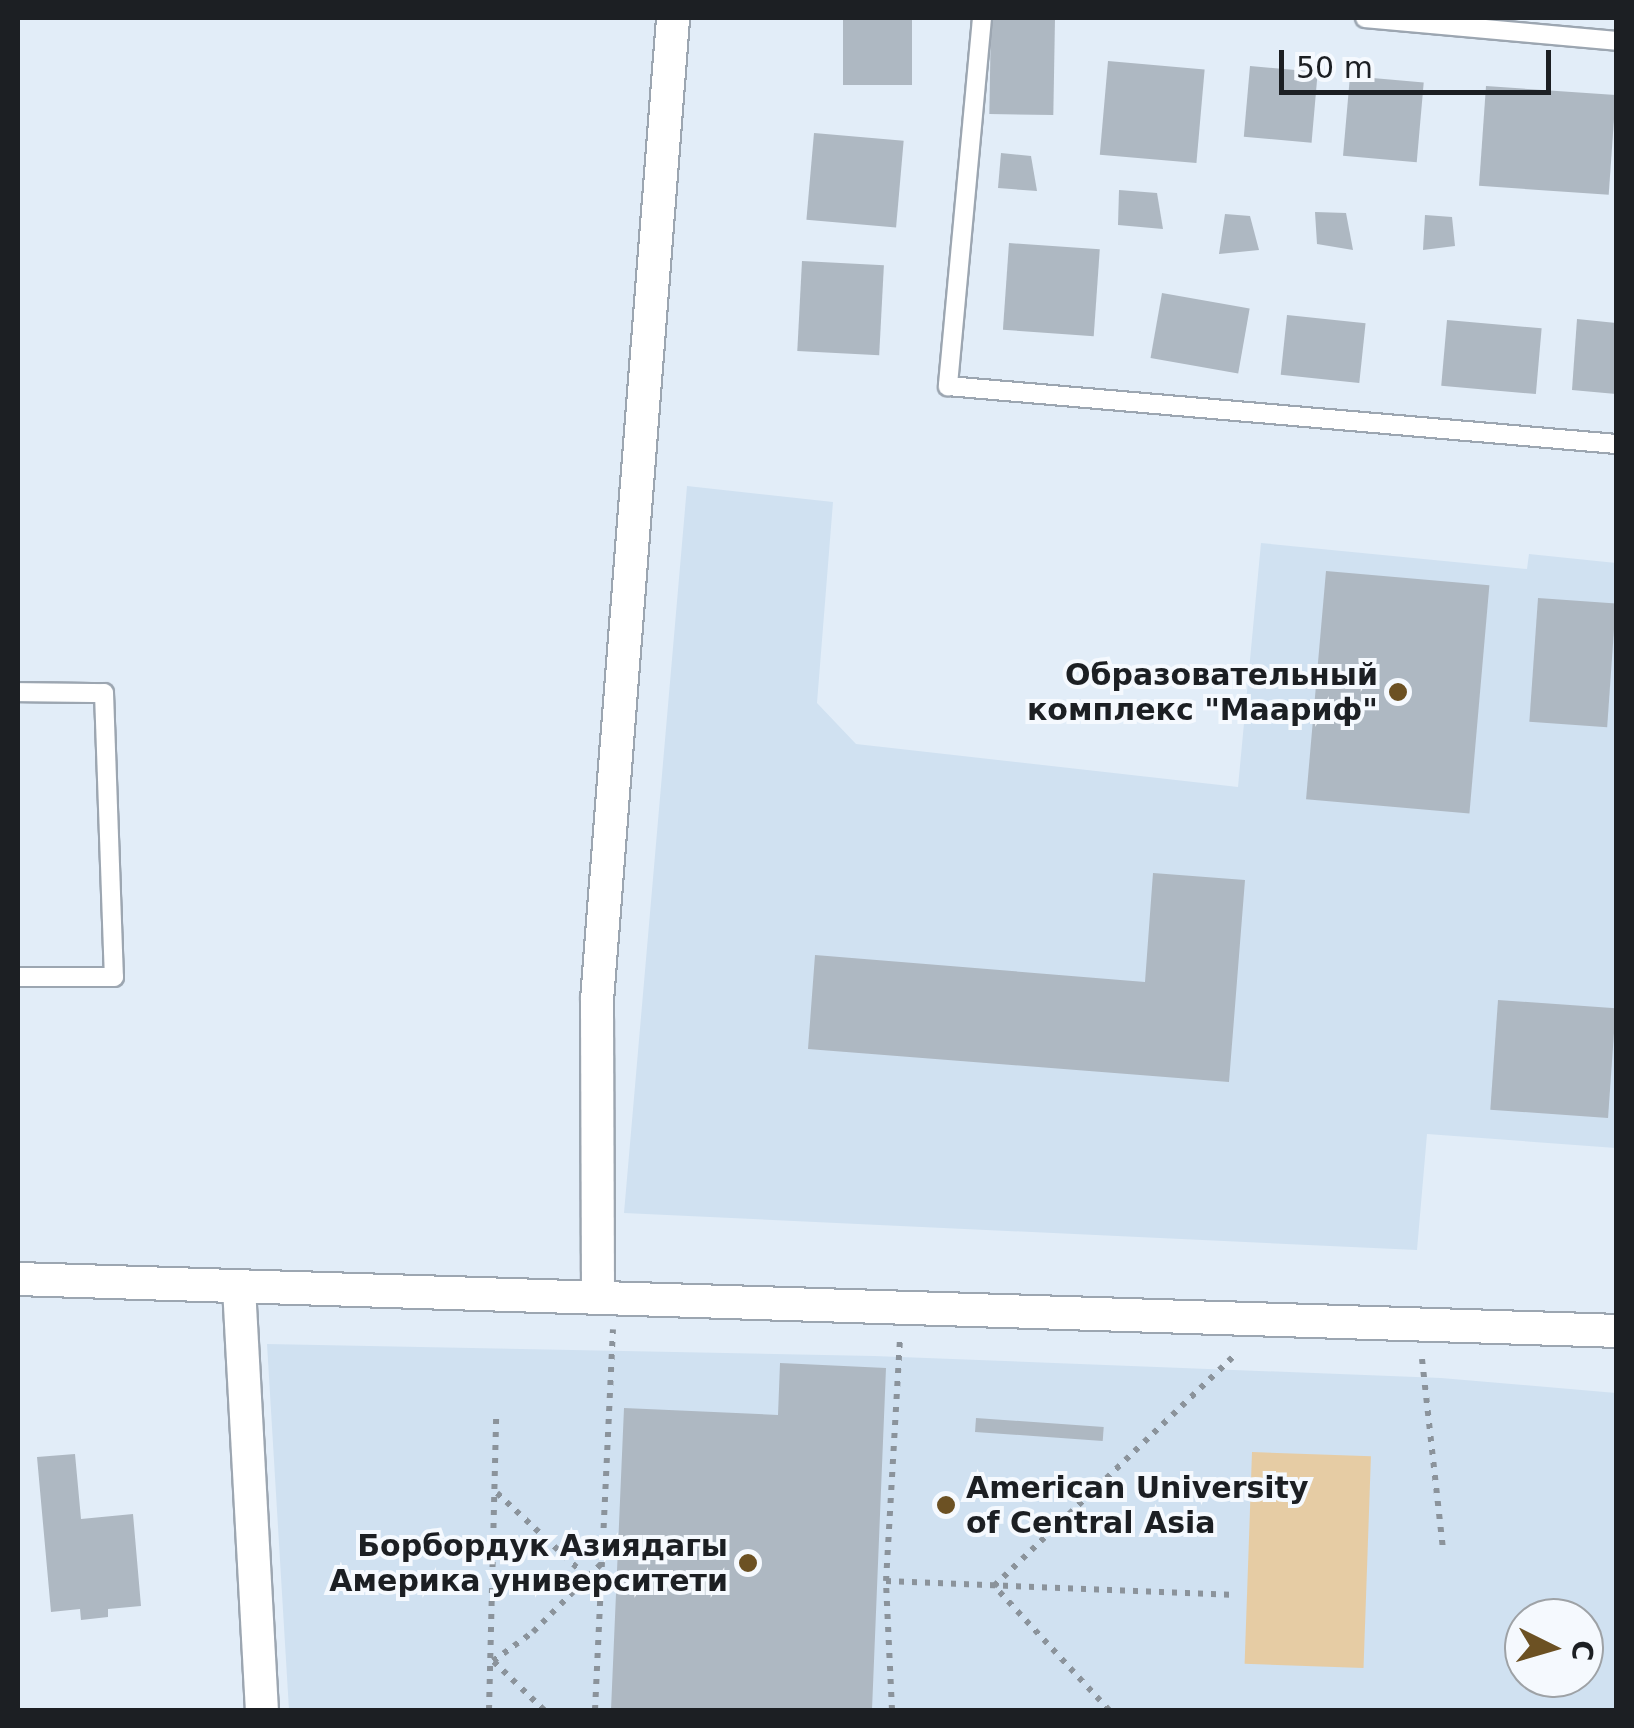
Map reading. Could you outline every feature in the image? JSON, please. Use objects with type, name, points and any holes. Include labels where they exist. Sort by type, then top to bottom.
[{"type":"street","points":[[598,1296],[597,1000],[673,18]]},
{"type":"street","points":[[18,1279],[1616,1331]]},
{"type":"street","points":[[239,1287],[262,1710]]},
{"type":"lane","points":[[982,18],[948,386],[1616,444]]},
{"type":"lane","points":[[1365,18],[1616,40]]},
{"type":"lane","points":[[18,692],[104,692],[114,978],[18,977]]},
{"type":"path","points":[[596,1710],[614,1328],[598,1296]]},
{"type":"path","points":[[892,1710],[886,1581],[900,1340]]},
{"type":"path","points":[[994,1586],[1237,1353]]},
{"type":"path","points":[[1422,1359],[1444,1550]]},
{"type":"path","points":[[489,1710],[496,1413]]},
{"type":"path","points":[[496,1492],[601,1590]]},
{"type":"path","points":[[492,1661],[533,1632],[583,1577],[602,1563]]},
{"type":"path","points":[[886,1581],[1237,1595]]},
{"type":"path","points":[[994,1586],[1109,1710]]},
{"type":"path","points":[[492,1661],[544,1710]]},
{"type":"shaded area","points":[[687,486],[833,502],[817,703],[856,744],[1238,787],[1261,543],[1527,569],[1529,554],[1616,563],[1616,1148],[1427,1134],[1417,1250],[624,1213]]},
{"type":"shaded area","name":"American University of Central Asia","points":[[267,1344],[874,1356],[1441,1378],[1616,1393],[1616,1710],[289,1710]]},
{"type":"shaded area","points":[[1252,1452],[1371,1456],[1364,1668],[1245,1664]]},
{"type":"building","points":[[843,18],[912,18],[912,85],[843,85]]},
{"type":"building","points":[[991,18],[1055,19],[1053,115],[989,114]]},
{"type":"building","points":[[1108,61],[1205,69],[1196,163],[1100,155]]},
{"type":"building","points":[[1250,66],[1318,72],[1312,143],[1244,137]]},
{"type":"building","points":[[1350,76],[1424,82],[1417,162],[1343,156]]},
{"type":"building","points":[[1486,86],[1616,95],[1609,195],[1479,186]]},
{"type":"building","points":[[814,133],[904,141],[896,228],[806,220]]},
{"type":"building","points":[[1001,153],[1031,156],[1037,191],[998,188]]},
{"type":"building","points":[[1119,190],[1157,193],[1163,229],[1118,225]]},
{"type":"building","points":[[1315,212],[1346,213],[1353,250],[1317,244]]},
{"type":"building","points":[[1225,214],[1250,216],[1259,250],[1219,254]]},
{"type":"building","points":[[1425,215],[1452,217],[1455,246],[1423,250]]},
{"type":"building","points":[[1009,243],[1100,249],[1094,336],[1003,330]]},
{"type":"building","points":[[802,261],[884,265],[879,355],[797,351]]},
{"type":"building","points":[[1162,293],[1250,308],[1238,373],[1151,358]]},
{"type":"building","points":[[1287,315],[1366,323],[1359,383],[1281,375]]},
{"type":"building","points":[[1577,319],[1616,323],[1616,394],[1572,390]]},
{"type":"building","points":[[1447,320],[1542,328],[1536,394],[1441,386]]},
{"type":"building","name":"Образовательный комплекс \"Маариф\"","points":[[1326,571],[1489,585],[1469,813],[1306,799]]},
{"type":"building","points":[[1538,598],[1616,603],[1607,727],[1529,722]]},
{"type":"building","points":[[1153,873],[1245,880],[1229,1082],[808,1049],[815,955],[1145,982]]},
{"type":"building","points":[[1498,1000],[1616,1008],[1608,1118],[1490,1110]]},
{"type":"building","name":"Борбордук Азиядагы Америка университети","points":[[780,1363],[886,1368],[872,1710],[611,1710],[624,1408],[778,1415]]},
{"type":"building","points":[[976,1418],[1104,1427],[1103,1441],[975,1432]]},
{"type":"building","points":[[75,1454],[81,1519],[133,1514],[141,1606],[108,1609],[108,1617],[81,1620],[80,1609],[51,1612],[37,1457]]},
{"type":"place","name":"Образовательный комплекс \"Маариф\"","points":[[1398,692]]},
{"type":"place","name":"American University of Central Asia","points":[[946,1505]]},
{"type":"place","name":"Борбордук Азиядагы Америка университети","points":[[748,1563]]}]
